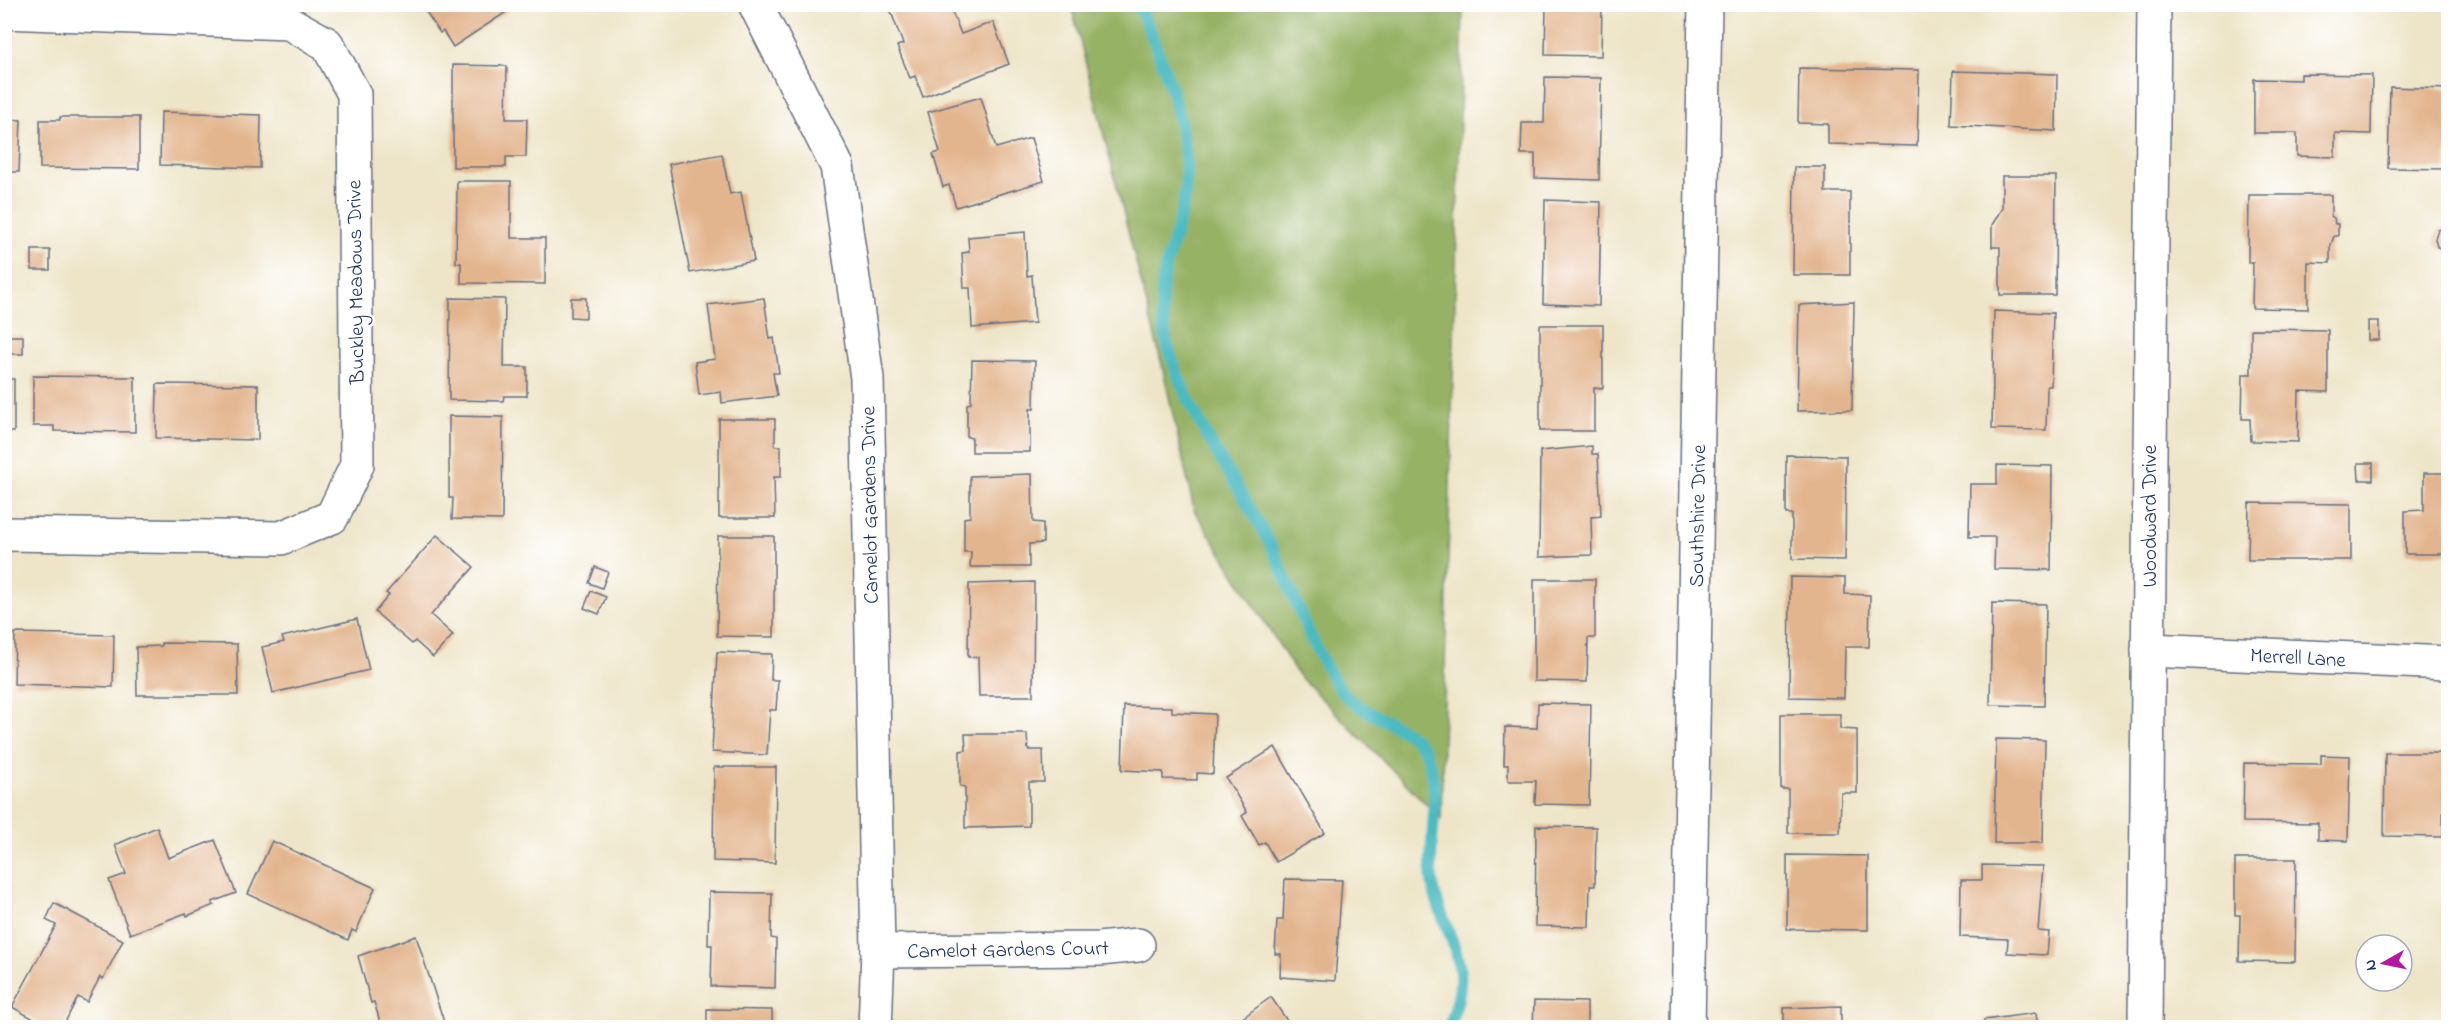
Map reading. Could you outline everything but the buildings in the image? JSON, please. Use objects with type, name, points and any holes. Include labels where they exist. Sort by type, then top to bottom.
[{"type":"street","name":"Camelot Gardens Drive","points":[[755,4],[837,166],[867,378],[878,951],[875,1028]]},
{"type":"street","name":"Southshire Drive","points":[[1688,1028],[1705,4]]},
{"type":"street","name":"Woodward Drive","points":[[2145,1028],[2154,4]]},
{"type":"street","name":"Buckley Meadows Drive","points":[[4,12],[289,23],[327,44],[354,94],[357,465],[332,517],[281,538],[4,534]]},
{"type":"street","name":"Merrell Lane","points":[[2148,650],[2448,663]]},
{"type":"street","name":"Camelot Gardens Court","points":[[878,951],[1099,950],[1138,945]]},
{"type":"green space","points":[[1071,5],[1463,5],[1441,819],[1298,675],[1194,510],[1162,365]]},
{"type":"waterway","points":[[1138,4],[1155,43],[1176,104],[1186,167],[1183,205],[1163,284],[1163,319],[1170,353],[1182,386],[1199,421],[1271,546],[1329,672],[1348,698],[1398,727],[1419,743],[1425,752],[1435,795],[1431,854],[1432,883],[1454,946],[1460,972],[1459,993],[1449,1028]]}]
